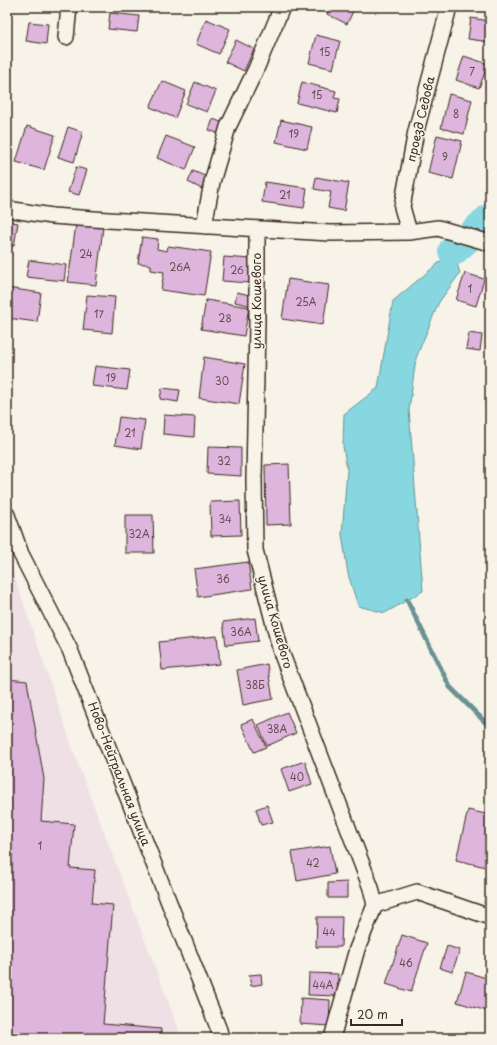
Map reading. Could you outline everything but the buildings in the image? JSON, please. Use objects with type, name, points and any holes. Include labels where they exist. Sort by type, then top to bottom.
[{"type":"street","points":[[66,37],[69,7]]},
{"type":"street","points":[[204,226],[212,182],[228,127],[256,69],[282,7]]},
{"type":"street","name":"проезд Седова","points":[[409,232],[402,207],[406,184],[416,131],[449,7]]},
{"type":"street","points":[[7,209],[52,216],[330,233],[409,232],[438,228],[485,241]]},
{"type":"street","name":"улица Кошевого","points":[[257,229],[254,479],[255,550],[281,652],[371,888],[375,905]]},
{"type":"street","name":"Ново-Нейтральная улица","points":[[7,515],[21,554],[70,650],[214,1015],[221,1038]]},
{"type":"street","points":[[332,1038],[357,949],[375,905],[417,892],[490,917]]},
{"type":"shaded area","points":[[7,554],[77,761],[182,1038],[7,1038]]},
{"type":"water","points":[[453,251],[460,273],[439,302],[416,358],[409,410],[423,591],[385,613],[358,606],[348,574],[342,534],[347,470],[343,446],[344,414],[378,388],[393,301]]},
{"type":"waterway","points":[[453,251],[490,218]]},
{"type":"waterway","points":[[407,600],[450,687],[490,727]]}]
